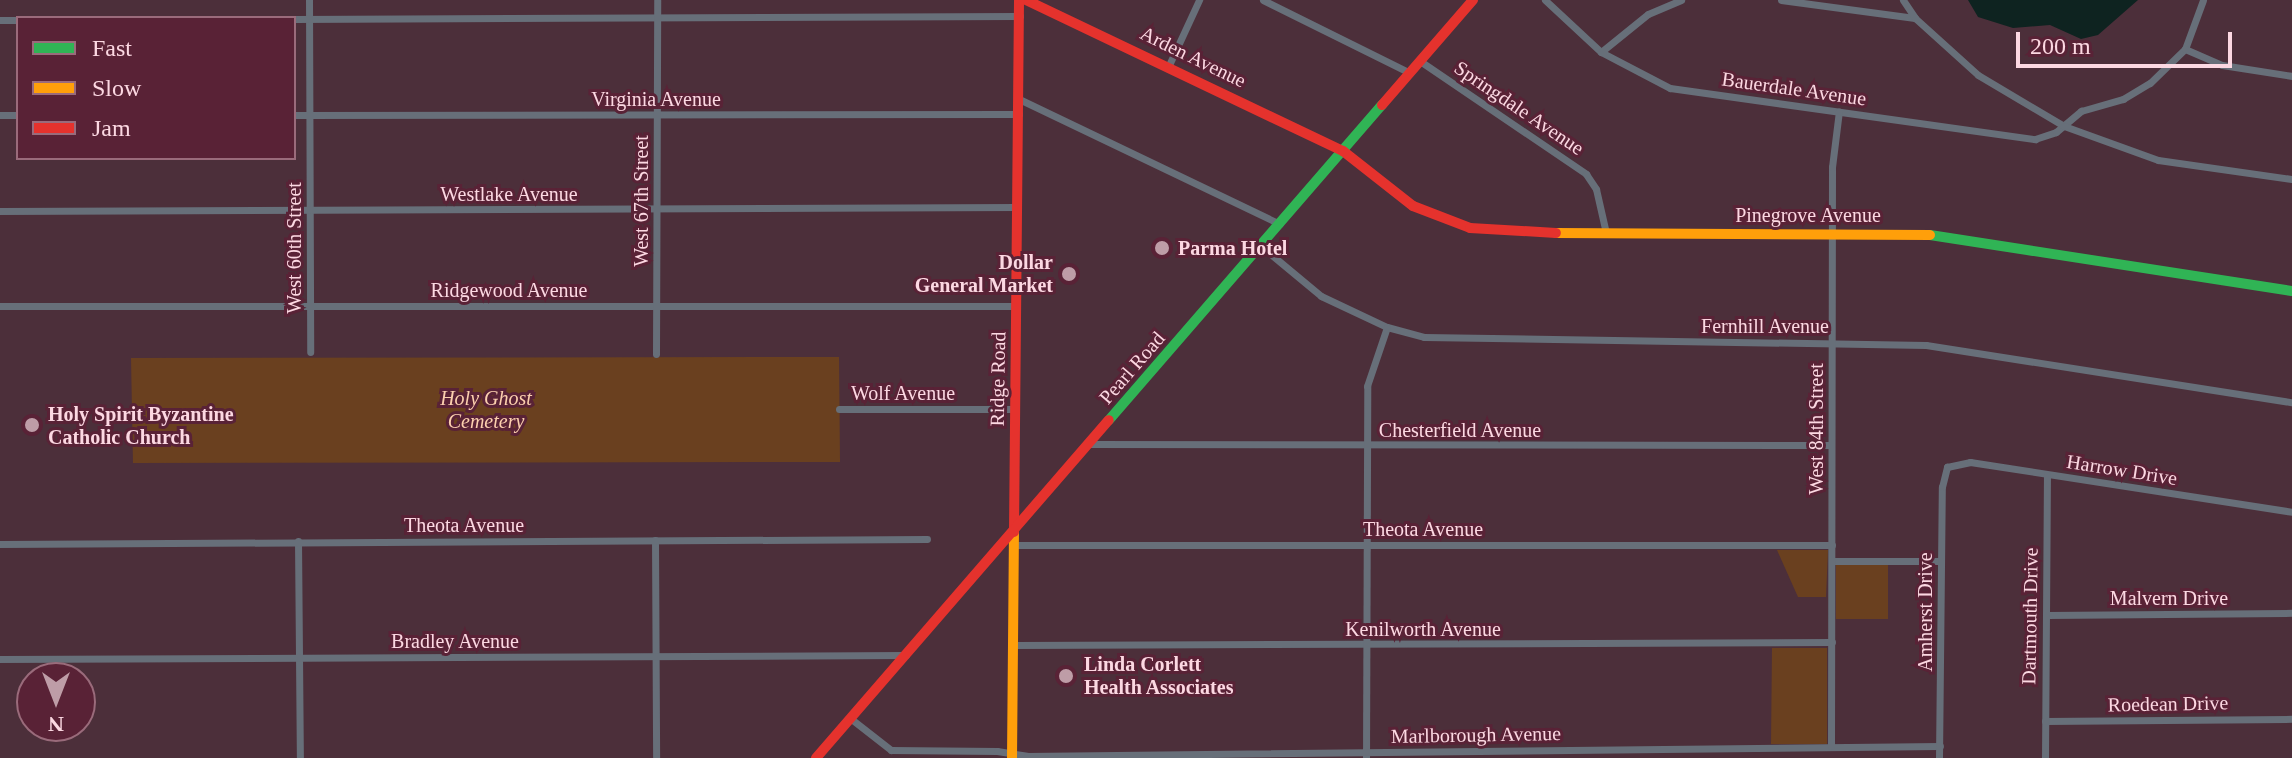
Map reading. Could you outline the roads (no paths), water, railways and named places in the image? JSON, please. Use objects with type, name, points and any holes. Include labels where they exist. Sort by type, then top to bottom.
[{"type":"main road","name":"Ridge Road","points":[[1012,756],[1019,0]]},
{"type":"main road","name":"Arden Avenue","points":[[1026,0],[1169,65],[1343,151]]},
{"type":"main road","name":"Pearl Road","points":[[816,758],[911,655],[1473,0]]},
{"type":"main road","name":"Pinegrove Avenue","points":[[1343,151],[1389,191],[1440,220],[1498,233],[1938,235],[2292,291]]},
{"type":"street","name":"West 60th Street","points":[[309,0],[310,352]]},
{"type":"street","name":"West 67th Street","points":[[656,354],[657,0]]},
{"type":"street","points":[[1169,65],[1199,0]]},
{"type":"street","points":[[1263,0],[1410,73]]},
{"type":"street","name":"Bauerdale Avenue","points":[[1545,0],[1601,52],[1670,88],[2026,139],[2046,137],[2081,111],[2138,91],[2185,49]]},
{"type":"street","points":[[1601,52],[1648,14],[1681,0]]},
{"type":"street","points":[[1781,0],[1915,18]]},
{"type":"street","points":[[1903,0],[1915,18],[1978,75],[2064,126],[2158,160],[2292,179]]},
{"type":"street","points":[[2203,0],[2185,49],[2222,65],[2292,76]]},
{"type":"street","points":[[296,19],[1020,16]]},
{"type":"street","name":"Springdale Avenue","points":[[1420,61],[1586,174],[1596,189],[1606,233]]},
{"type":"street","points":[[1019,99],[1280,224]]},
{"type":"street","name":"West 84th Street","points":[[1831,746],[1832,167],[1839,111]]},
{"type":"street","name":"Virginia Avenue","points":[[296,115],[1019,114]]},
{"type":"street","name":"Westlake Avenue","points":[[0,211],[657,211],[1017,207]]},
{"type":"street","name":"Fernhill Avenue","points":[[1261,246],[1321,296],[1387,327],[1456,341],[1926,345],[2292,402]]},
{"type":"street","name":"Ridgewood Avenue","points":[[0,306],[1017,306]]},
{"type":"street","points":[[1366,755],[1367,386],[1387,327]]},
{"type":"street","name":"Wolf Avenue","points":[[839,409],[1015,409]]},
{"type":"street","name":"Chesterfield Avenue","points":[[1089,444],[1831,445]]},
{"type":"street","name":"Harrow Drive","points":[[1947,467],[1970,462],[2292,512]]},
{"type":"street","name":"Amherst Drive","points":[[1939,758],[1941,561],[1947,467]]},
{"type":"street","name":"Dartmouth Drive","points":[[2045,758],[2047,475]]},
{"type":"street","name":"Theota Avenue","points":[[0,544],[927,539]]},
{"type":"street","points":[[655,540],[656,758]]},
{"type":"street","points":[[298,541],[300,758]]},
{"type":"street","name":"Theota Avenue","points":[[1014,545],[1832,545]]},
{"type":"street","points":[[1832,561],[1941,561]]},
{"type":"street","name":"Malvern Drive","points":[[2047,615],[2292,613]]},
{"type":"street","name":"Kenilworth Avenue","points":[[1014,645],[1832,642]]},
{"type":"street","name":"Bradley Avenue","points":[[0,659],[911,655]]},
{"type":"street","name":"Marlborough Avenue","points":[[850,718],[891,750],[1012,756],[1366,755],[1940,746]]},
{"type":"street","name":"Roedean Drive","points":[[2045,721],[2292,719]]},
{"type":"place","name":"Parma Hotel","points":[[1162,248]]},
{"type":"place","name":"Dollar General Market","points":[[1069,274]]},
{"type":"place","name":"Holy Spirit Byzantine Catholic Church","points":[[32,425]]},
{"type":"place","name":"Linda Corlett Health Associates","points":[[1066,676]]},
{"type":"park label","name":"Holy Ghost Cemetery","points":[[486,410]]}]
